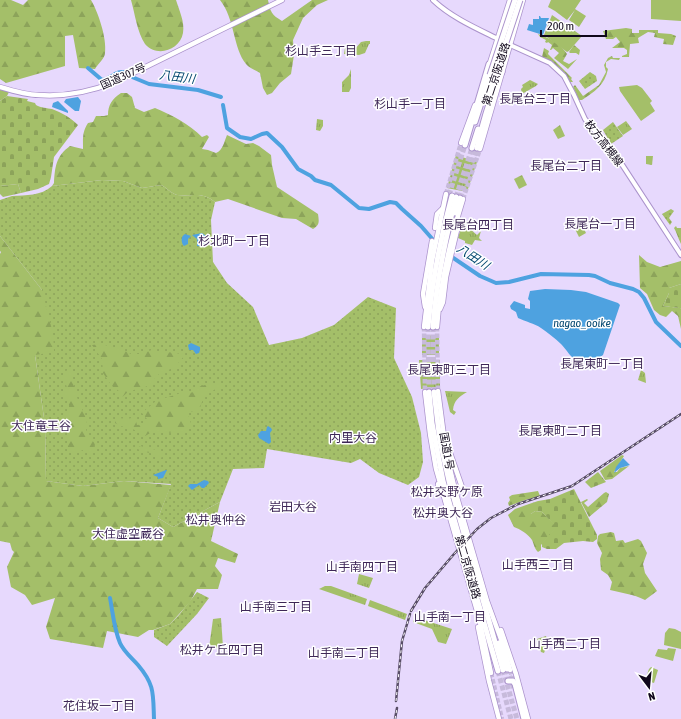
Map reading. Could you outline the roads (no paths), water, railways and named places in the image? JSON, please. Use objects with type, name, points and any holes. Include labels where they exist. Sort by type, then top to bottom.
[{"type":"highway","name":"国道307号","points":[[0,87],[40,96],[74,93],[105,86],[282,0]]},
{"type":"highway","points":[[471,146],[489,64],[510,0]]},
{"type":"highway","name":"第二京阪道路","points":[[471,146],[515,0]]},
{"type":"highway","name":"第二京阪道路","points":[[492,76],[520,0]]},
{"type":"highway","points":[[471,146],[490,104],[497,81],[502,72],[523,0]]},
{"type":"highway","points":[[432,326],[436,278],[442,237],[442,209],[455,197]]},
{"type":"highway","points":[[432,326],[443,302],[446,277],[457,230],[455,223],[455,197]]},
{"type":"highway","points":[[432,326],[436,278],[442,237],[455,197]]},
{"type":"highway","points":[[442,237],[455,197]]},
{"type":"highway","points":[[432,326],[425,316],[423,294],[432,243],[442,237],[455,223]]},
{"type":"highway","points":[[425,316],[436,278]]},
{"type":"highway","points":[[433,392],[443,414],[448,448],[462,487]]},
{"type":"highway","name":"第二京阪道路","points":[[433,392],[439,435],[447,473],[501,671]]},
{"type":"highway","name":"第二京阪道路","points":[[433,392],[432,423],[443,481],[489,638],[501,671]]},
{"type":"highway","name":"国道1号","points":[[433,392],[428,414],[436,469],[479,618],[501,671]]},
{"type":"highway","name":"国道1号","points":[[433,392],[450,469],[486,601],[502,642],[501,671]]},
{"type":"highway","points":[[428,414],[425,421],[439,488],[438,494]]},
{"type":"highway","points":[[478,571],[515,671],[528,719]]},
{"type":"highway","points":[[466,576],[499,719]]},
{"type":"highway","points":[[508,681],[513,681],[515,684],[523,719]]},
{"type":"highway","points":[[514,689],[523,719]]},
{"type":"main road","name":"枚方高槻線","points":[[433,0],[455,16],[498,40],[550,63],[564,76],[585,119],[619,161],[681,255]]},
{"type":"water","points":[[539,16],[541,18],[549,18],[543,35],[527,30],[529,24],[533,25],[533,19],[539,19]]},
{"type":"water","points":[[78,97],[81,101],[79,111],[75,111],[64,102],[66,99]]},
{"type":"water","points":[[58,101],[68,111],[68,113],[52,107],[53,103]]},
{"type":"water","points":[[202,233],[211,239],[208,240],[205,247],[197,246],[197,239],[192,235]]},
{"type":"water","points":[[185,234],[191,236],[188,239],[188,244],[184,246],[182,239]]},
{"type":"water","name":"nagao_ooike","points":[[545,289],[586,292],[620,305],[603,355],[591,362],[576,360],[551,336],[538,326],[518,318],[516,312],[511,309],[510,306],[514,301],[525,305],[525,308],[530,309],[530,301],[528,299],[530,291]]},
{"type":"water","points":[[191,343],[200,347],[199,353],[196,354],[193,350],[189,350],[188,345]]},
{"type":"water","points":[[268,426],[272,430],[270,433],[271,442],[269,444],[259,438],[258,435],[261,431],[266,431]]},
{"type":"water","points":[[623,458],[630,465],[620,468],[614,473],[616,467]]},
{"type":"water","points":[[166,470],[163,478],[158,479],[158,477],[153,475]]},
{"type":"water","points":[[204,480],[208,481],[209,483],[204,488],[199,485],[192,490],[188,486],[190,484],[197,484]]},
{"type":"waterway","name":"八田川","points":[[88,68],[102,80],[120,72],[126,73]]},
{"type":"waterway","name":"八田川","points":[[132,77],[149,84],[198,90],[221,97]]},
{"type":"waterway","name":"八田川","points":[[223,105],[227,128],[240,137],[251,139],[267,133],[282,147],[298,169],[315,180],[331,185],[359,208],[369,209],[390,202],[396,203],[421,226],[435,242]]},
{"type":"waterway","name":"八田川","points":[[449,255],[480,276],[496,283],[509,282],[541,274],[589,275],[595,276],[610,283],[633,289],[639,292],[644,298],[656,322],[681,346]]},
{"type":"waterway","points":[[110,598],[115,627],[120,643],[148,678],[153,696],[154,719]]},
{"type":"tunnel","points":[[446,194],[461,143]]},
{"type":"tunnel","points":[[449,195],[465,145]]},
{"type":"tunnel","points":[[456,197],[472,148]]},
{"type":"tunnel","points":[[460,198],[477,148]]},
{"type":"tunnel","points":[[463,199],[480,149]]},
{"type":"tunnel","points":[[424,327],[425,392]]},
{"type":"tunnel","points":[[428,327],[429,392]]},
{"type":"tunnel","points":[[433,327],[434,392]]},
{"type":"tunnel","points":[[437,327],[438,391]]},
{"type":"tunnel","points":[[507,669],[514,689]]},
{"type":"tunnel","points":[[503,670],[517,719]]},
{"type":"tunnel","points":[[510,670],[514,683]]},
{"type":"tunnel","points":[[498,671],[511,719]]},
{"type":"tunnel","points":[[491,673],[502,719]]},
{"type":"railway","points":[[411,611],[425,588],[454,554],[477,529],[491,518],[518,504],[572,486],[681,414]]},
{"type":"railway","points":[[396,701],[402,641],[410,614]]},
{"type":"railway","points":[[395,719],[397,708]]},
{"type":"district","name":"杉山手三丁目","points":[[321,51]]},
{"type":"district","name":"長尾台三丁目","points":[[535,99]]},
{"type":"district","name":"杉山手一丁目","points":[[410,104]]},
{"type":"district","name":"長尾台二丁目","points":[[566,166]]},
{"type":"district","name":"長尾台一丁目","points":[[600,224]]},
{"type":"district","name":"長尾台四丁目","points":[[478,225]]},
{"type":"district","name":"杉北町一丁目","points":[[234,241]]},
{"type":"district","name":"長尾東町一丁目","points":[[602,364]]},
{"type":"district","name":"長尾東町三丁目","points":[[449,370]]},
{"type":"district","name":"大住竜王谷","points":[[41,426]]},
{"type":"district","name":"長尾東町二丁目","points":[[560,431]]},
{"type":"district","name":"内里大谷","points":[[353,438]]},
{"type":"district","name":"松井交野ケ原","points":[[447,492]]},
{"type":"district","name":"岩田大谷","points":[[293,507]]},
{"type":"district","name":"松井奥大谷","points":[[443,513]]},
{"type":"district","name":"松井奥仲谷","points":[[216,520]]},
{"type":"district","name":"大住虚空蔵谷","points":[[128,534]]},
{"type":"district","name":"山手西三丁目","points":[[538,565]]},
{"type":"district","name":"山手南四丁目","points":[[362,567]]},
{"type":"district","name":"山手南三丁目","points":[[276,607]]},
{"type":"district","name":"山手南一丁目","points":[[450,617]]},
{"type":"district","name":"山手西二丁目","points":[[565,644]]},
{"type":"district","name":"松井ケ丘四丁目","points":[[222,650]]},
{"type":"district","name":"山手南二丁目","points":[[344,653]]},
{"type":"district","name":"花住坂一丁目","points":[[99,706]]}]
